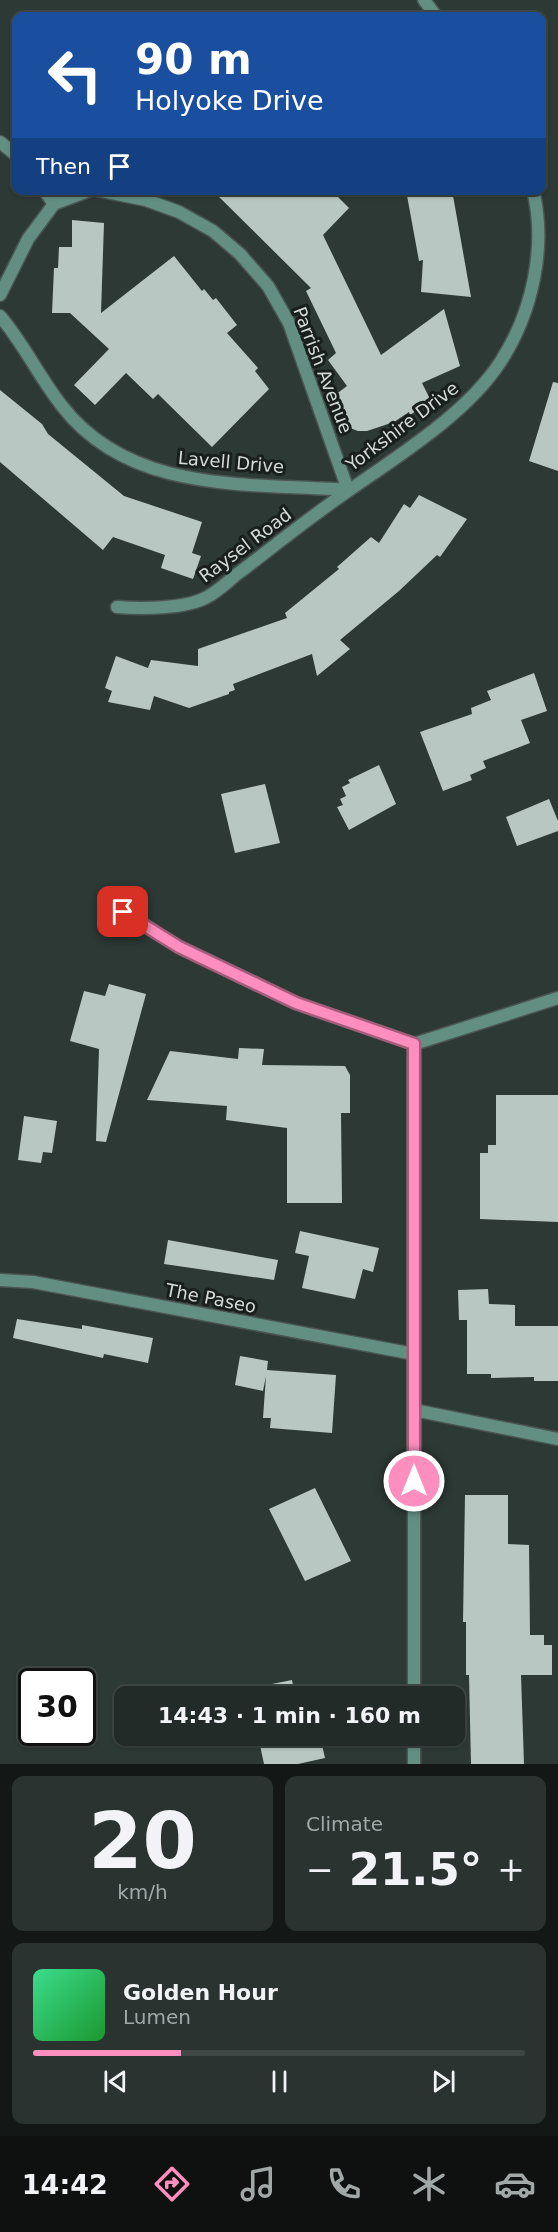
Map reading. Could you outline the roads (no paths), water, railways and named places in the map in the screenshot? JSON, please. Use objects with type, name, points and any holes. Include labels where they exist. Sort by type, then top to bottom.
[{"type":"street","points":[[0,142],[12,152]]},
{"type":"street","points":[[48,195],[54,204]]},
{"type":"street","points":[[0,296],[28,239],[54,204],[78,195]]},
{"type":"street","name":"Parrish Avenue","points":[[122,195],[146,200],[179,212],[213,231],[231,246],[268,286],[289,323],[348,490]]},
{"type":"street","name":"Yorkshire Drive","points":[[348,490],[440,424],[473,396],[501,361],[521,322],[533,284],[538,244],[533,195]]},
{"type":"street","name":"Lavell Drive","points":[[0,316],[20,340],[62,406],[88,434],[122,457],[153,471],[187,479],[348,490]]},
{"type":"street","name":"Raysel Road","points":[[117,607],[147,609],[206,598],[348,490]]},
{"type":"street","points":[[123,912],[179,947],[285,998],[414,1044],[558,998]]},
{"type":"street","points":[[414,1044],[414,1686]]},
{"type":"street","name":"The Paseo","points":[[0,1280],[33,1282],[414,1354]]},
{"type":"street","points":[[414,1410],[558,1439]]},
{"type":"street","points":[[414,1746],[414,1764]]}]
